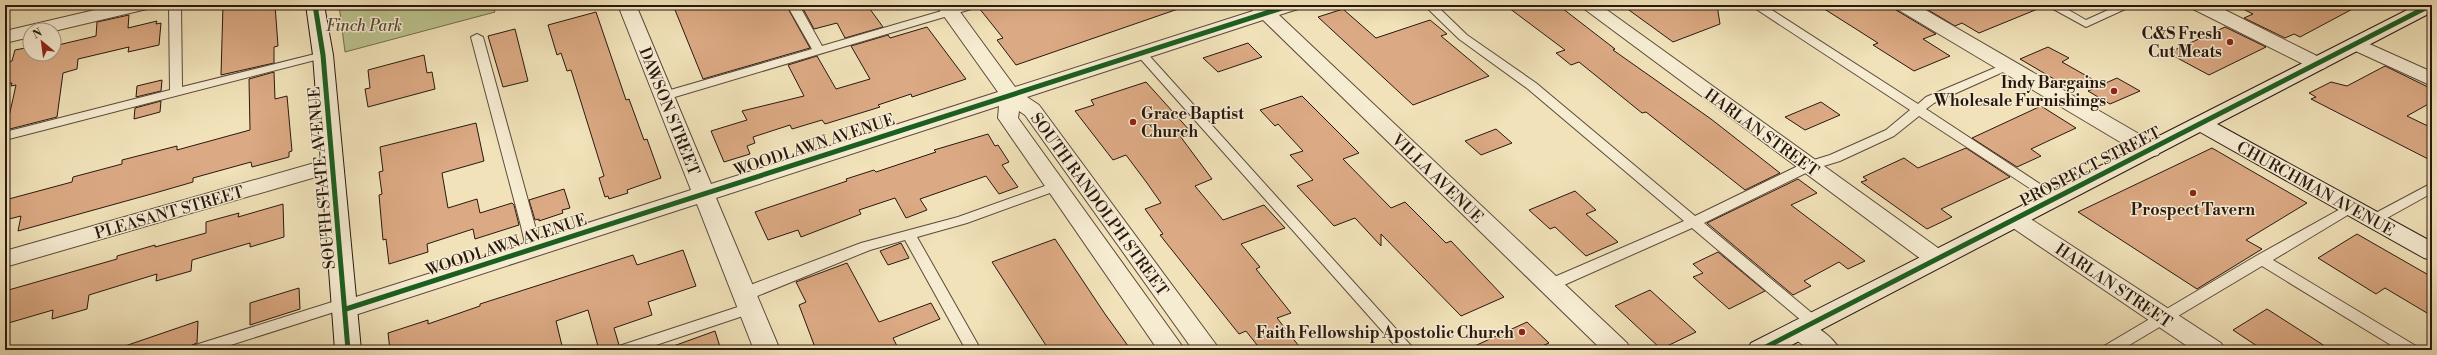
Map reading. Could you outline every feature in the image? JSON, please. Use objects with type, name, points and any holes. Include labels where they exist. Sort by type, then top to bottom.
[{"type":"street","points":[[62,23],[140,5]]},
{"type":"street","name":"SOUTH STATE AVENUE","points":[[315,5],[323,55],[348,350]]},
{"type":"street","name":"DAWSON STREET","points":[[627,5],[767,350]]},
{"type":"street","name":"WOODLAWN AVENUE","points":[[345,306],[532,249],[1141,53],[1262,9],[1291,5]]},
{"type":"street","name":"HARLAN STREET","points":[[1588,5],[1937,259]]},
{"type":"street","points":[[1904,5],[2150,150]]},
{"type":"street","points":[[2200,5],[2318,64]]},
{"type":"street","name":"PROSPECT STREET","points":[[1760,350],[2431,5]]},
{"type":"street","name":"SOUTH RANDOLPH STREET","points":[[947,8],[1011,95],[1032,110],[1207,350]]},
{"type":"street","name":"VILLA AVENUE","points":[[1262,9],[1618,350]]},
{"type":"street","points":[[5,36],[22,33]]},
{"type":"street","points":[[2356,44],[2432,80]]},
{"type":"street","points":[[1011,95],[1008,118],[1172,350]]},
{"type":"street","name":"CHURCHMAN AVENUE","points":[[2201,124],[2432,252]]},
{"type":"street","name":"PLEASANT STREET","points":[[5,259],[332,165]]},
{"type":"street","name":"HARLAN STREET","points":[[2015,219],[2212,350]]},
{"type":"street","points":[[1807,326],[1827,350]]},
{"type":"lane","points":[[175,5],[176,92]]},
{"type":"lane","points":[[793,5],[819,50]]},
{"type":"lane","points":[[664,96],[819,50],[947,8],[974,5]]},
{"type":"lane","points":[[1430,5],[1464,37],[1532,86],[1694,222],[1807,326]]},
{"type":"lane","points":[[1756,5],[2056,199]]},
{"type":"lane","points":[[2052,5],[2086,24],[2128,5]]},
{"type":"lane","points":[[477,38],[528,226],[532,249]]},
{"type":"lane","points":[[1141,53],[1408,350]]},
{"type":"lane","points":[[5,136],[323,55]]},
{"type":"lane","points":[[1550,285],[1694,222],[1809,166],[1835,158],[1890,133],[1930,100],[2008,66]]},
{"type":"lane","points":[[624,350],[747,302],[758,288],[866,246],[962,220],[1056,186]]},
{"type":"lane","points":[[2373,220],[2432,187]]},
{"type":"lane","points":[[2109,350],[2350,207]]},
{"type":"lane","points":[[909,235],[974,350]]},
{"type":"lane","points":[[2261,259],[2411,350]]},
{"type":"lane","points":[[197,350],[345,306]]},
{"type":"green space","name":"Finch Park","points":[[339,5],[492,5],[495,12],[345,52]]},
{"type":"building","points":[[223,5],[275,5],[278,46],[274,47],[274,63],[221,75]]},
{"type":"building","points":[[673,5],[786,5],[810,48],[703,79]]},
{"type":"building","points":[[801,5],[867,5],[883,27],[845,38],[837,23],[814,29]]},
{"type":"building","points":[[982,5],[1177,5],[1178,9],[1016,65],[997,40],[1003,38],[979,8]]},
{"type":"building","points":[[1505,5],[1558,5],[1615,49],[1613,50],[1711,119],[1780,173],[1745,190],[1646,112],[1642,113],[1579,62],[1571,65],[1556,53],[1565,50]]},
{"type":"building","points":[[1622,5],[1717,5],[1720,24],[1673,42]]},
{"type":"building","points":[[1818,5],[1894,5],[1896,10],[1936,34],[1923,39],[1950,56],[1914,71],[1873,45],[1878,43]]},
{"type":"building","points":[[1920,5],[2045,6],[1979,33],[1962,23],[1955,26]]},
{"type":"building","points":[[2235,5],[2360,5],[2300,37],[2294,34],[2285,38],[2244,18],[2253,14]]},
{"type":"building","points":[[1343,9],[1376,38],[1430,20],[1447,34],[1441,36],[1489,76],[1413,105],[1318,17]]},
{"type":"building","points":[[596,12],[626,100],[629,99],[644,140],[647,139],[661,178],[627,190],[628,193],[609,199],[608,196],[605,197],[599,178],[604,176],[571,70],[567,71],[561,53],[557,55],[548,25]]},
{"type":"building","points":[[129,15],[128,28],[157,21],[156,24],[161,23],[159,45],[128,52],[129,47],[78,59],[77,69],[63,73],[57,117],[6,130],[16,85],[11,86],[12,83],[5,84],[5,76],[8,62],[12,61],[15,50],[22,49],[22,62],[62,62],[62,44],[96,36],[97,22]]},
{"type":"building","points":[[927,27],[966,79],[912,97],[911,94],[878,105],[880,107],[825,124],[822,120],[792,129],[790,125],[753,137],[755,143],[747,146],[750,154],[724,162],[711,131],[747,120],[742,111],[804,96],[788,65],[817,56],[836,89],[870,79],[851,46],[888,35],[890,38]]},
{"type":"building","points":[[2225,27],[2266,47],[2209,75],[2168,53]]},
{"type":"building","points":[[515,29],[528,81],[503,87],[488,36]]},
{"type":"building","points":[[1248,43],[1262,57],[1218,72],[1203,58]]},
{"type":"building","points":[[2048,47],[2069,58],[2062,62],[2092,79],[2071,89],[2020,59]]},
{"type":"building","points":[[424,55],[427,73],[432,72],[435,89],[368,107],[365,89],[370,88],[368,70]]},
{"type":"building","points":[[2385,66],[2432,89],[2432,102],[2407,116],[2432,128],[2432,161],[2311,99],[2316,97],[2309,93],[2331,82],[2347,86]]},
{"type":"building","points":[[274,72],[275,99],[287,96],[292,151],[289,152],[289,157],[252,167],[251,162],[193,178],[193,182],[18,231],[21,216],[5,220],[5,200],[72,182],[73,177],[122,164],[122,160],[177,146],[177,150],[250,130],[249,79]]},
{"type":"building","name":"Indy Bargains Wholesale Furnishings","points":[[2117,78],[2140,91],[2110,104],[2088,91]]},
{"type":"building","points":[[162,80],[161,91],[136,97],[137,86]]},
{"type":"building","points":[[1146,82],[1191,132],[1180,136],[1212,179],[1195,186],[1223,220],[1264,205],[1285,228],[1241,244],[1260,267],[1256,269],[1291,313],[1277,318],[1302,350],[1261,350],[1246,331],[1239,334],[1160,235],[1163,234],[1145,209],[1161,203],[1147,183],[1126,155],[1113,160],[1075,111],[1094,105],[1091,100]]},
{"type":"building","points":[[1302,96],[1359,153],[1343,159],[1391,208],[1405,202],[1446,243],[1451,241],[1504,297],[1461,316],[1381,234],[1381,246],[1355,218],[1334,226],[1297,186],[1313,180],[1290,155],[1303,151],[1278,124],[1275,126],[1260,110]]},
{"type":"building","points":[[161,101],[160,112],[134,119],[135,108]]},
{"type":"building","points":[[1821,102],[1840,115],[1805,130],[1785,117]]},
{"type":"building","points":[[2041,106],[2076,128],[2031,149],[2041,156],[2017,167],[1972,138]]},
{"type":"building","points":[[476,123],[484,161],[442,173],[448,208],[477,199],[480,213],[512,203],[514,205],[519,225],[475,239],[473,229],[427,244],[428,252],[389,264],[386,239],[383,240],[379,195],[382,194],[379,172],[383,171],[380,147]]},
{"type":"building","points":[[1496,129],[1512,143],[1481,155],[1465,141]]},
{"type":"building","points":[[988,134],[995,146],[998,145],[1009,162],[1002,165],[1018,187],[999,194],[986,176],[920,199],[927,210],[906,218],[895,198],[859,210],[861,214],[801,237],[798,230],[768,240],[755,212],[847,181],[846,179],[874,170],[876,172],[936,152],[934,150]]},
{"type":"building","points":[[1966,148],[2010,177],[1941,209],[1952,217],[1927,229],[1861,182],[1867,180],[1863,177],[1904,158],[1918,168]]},
{"type":"building","points":[[2212,148],[2307,203],[2246,240],[2262,249],[2197,289],[2078,212]]},
{"type":"building","points":[[1798,179],[1817,193],[1791,205],[1865,261],[1848,269],[1839,262],[1804,281],[1811,286],[1793,295],[1707,223]]},
{"type":"building","points":[[564,189],[570,208],[562,210],[563,213],[539,221],[539,219],[535,220],[529,200]]},
{"type":"building","points":[[1575,191],[1596,210],[1586,214],[1618,242],[1586,256],[1555,227],[1550,229],[1529,210]]},
{"type":"building","points":[[283,204],[284,237],[250,247],[250,243],[192,260],[191,271],[156,281],[157,274],[89,295],[87,309],[52,319],[53,310],[5,324],[5,291],[117,259],[117,256],[155,245],[155,247],[206,233],[206,222],[239,213],[238,217]]},
{"type":"building","points":[[2357,234],[2432,277],[2432,316],[2385,288],[2376,294],[2318,258]]},
{"type":"building","points":[[1055,239],[1131,350],[1049,350],[992,262]]},
{"type":"building","points":[[901,243],[909,258],[888,265],[880,251]]},
{"type":"building","points":[[683,250],[696,286],[648,302],[652,315],[614,328],[619,345],[616,350],[599,350],[588,310],[556,321],[563,350],[390,350],[388,333],[428,320],[428,324],[480,306],[480,304],[633,255],[637,265]]},
{"type":"building","points":[[1718,252],[1765,291],[1729,309],[1693,277],[1703,273],[1693,264]]},
{"type":"building","points":[[847,263],[879,322],[931,303],[940,319],[893,338],[899,350],[816,350],[799,305],[806,302],[796,282]]},
{"type":"building","points":[[299,288],[300,309],[250,325],[250,303]]},
{"type":"building","points":[[1650,290],[1696,332],[1661,349],[1615,306]]},
{"type":"building","points":[[2267,309],[2331,350],[2263,350],[2233,330]]},
{"type":"building","points":[[198,321],[197,343],[192,345],[189,350],[126,350],[125,346]]},
{"type":"building","name":"Faith Fellowship Apostolic Church","points":[[1527,322],[1549,343],[1533,350],[1466,350]]},
{"type":"building","points":[[715,331],[721,350],[668,350],[668,348]]},
{"type":"cycle path","points":[[315,5],[323,55],[348,350]]},
{"type":"cycle path","points":[[346,309],[1291,5]]},
{"type":"cycle path","points":[[1760,350],[2431,5]]},
{"type":"place","name":"C&S Fresh Cut Meats","points":[[2230,42]]},
{"type":"place","name":"Indy Bargains Wholesale Furnishings","points":[[2114,91]]},
{"type":"place","name":"Grace Baptist Church","points":[[1133,122]]},
{"type":"place","name":"Prospect Tavern","points":[[2193,193]]},
{"type":"place","name":"Faith Fellowship Apostolic Church","points":[[1522,332]]}]
